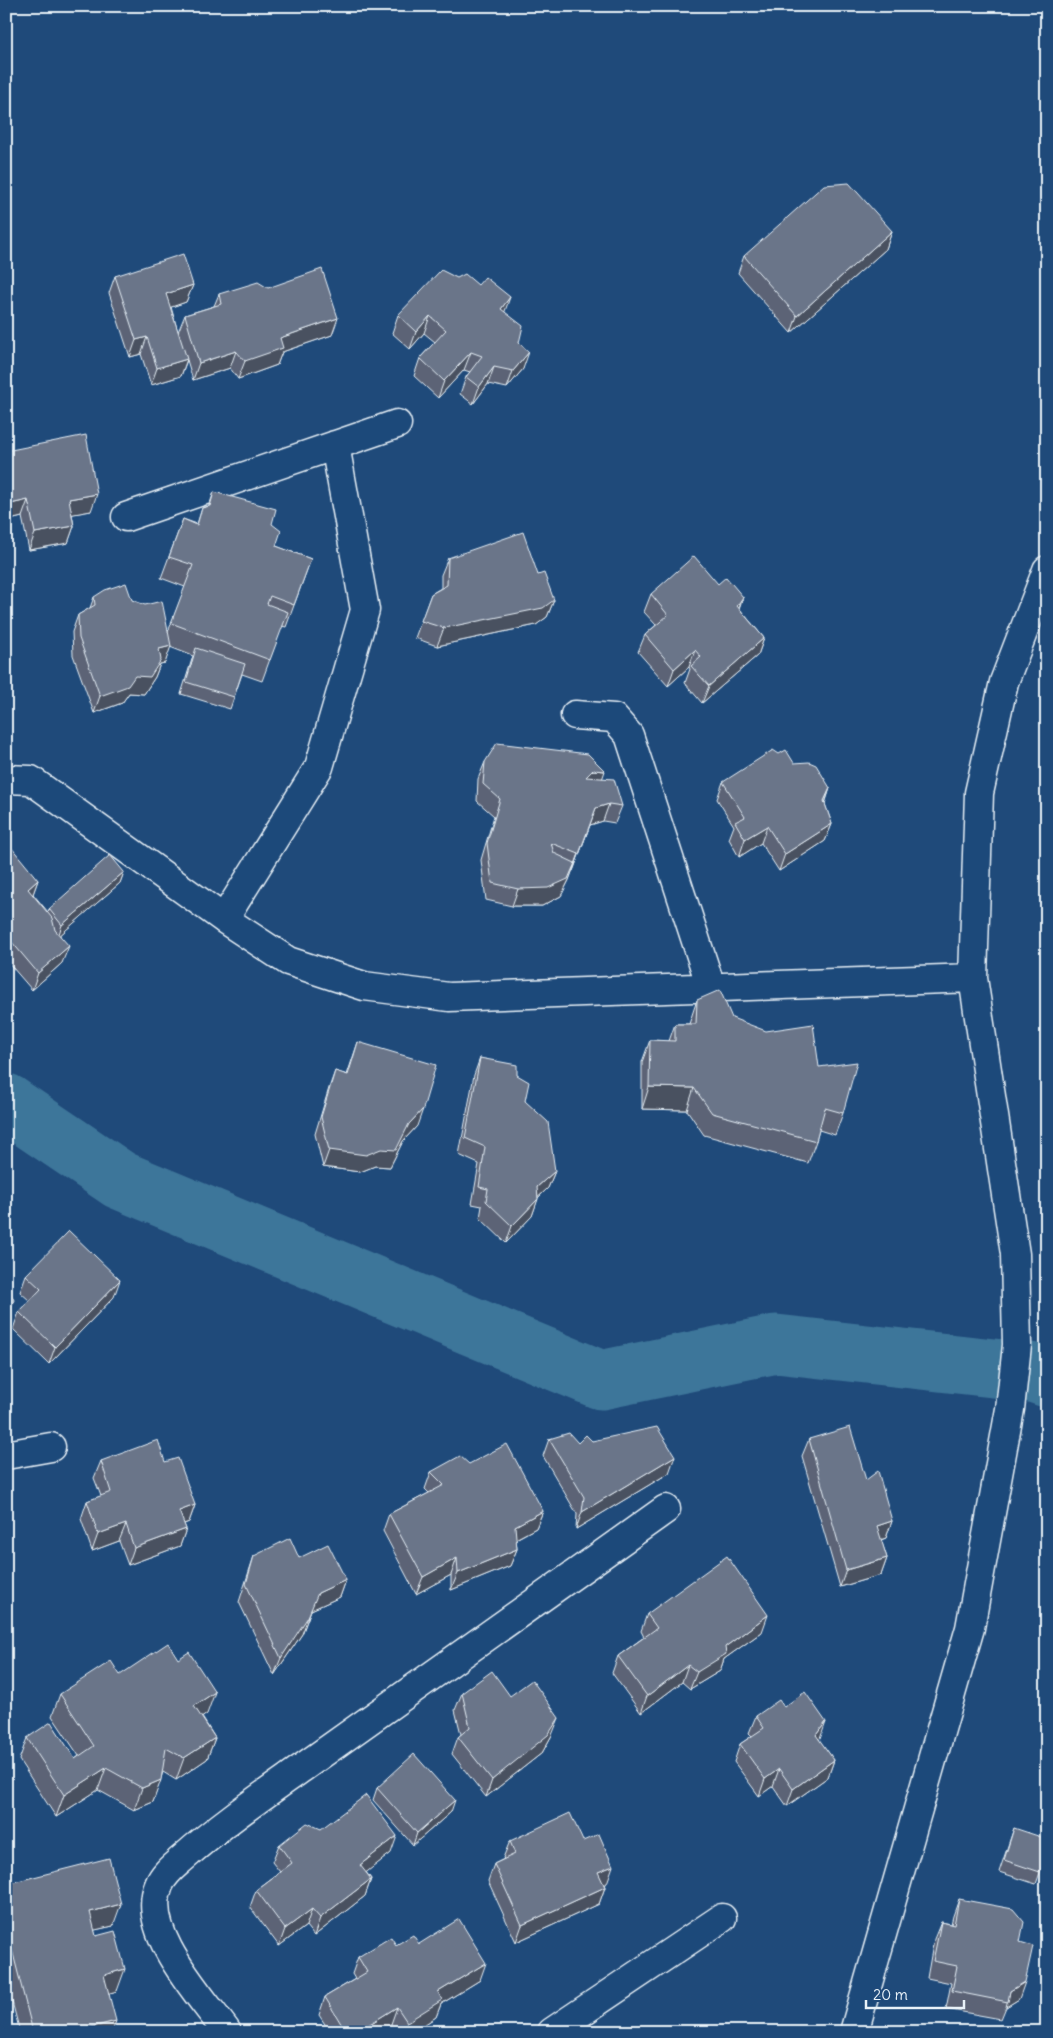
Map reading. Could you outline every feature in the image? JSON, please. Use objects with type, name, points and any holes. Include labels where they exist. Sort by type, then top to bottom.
[{"type":"street","points":[[126,517],[397,424]]},
{"type":"street","points":[[224,919],[319,767],[366,610],[335,445]]},
{"type":"street","points":[[854,2032],[970,1628],[1010,1408],[1017,1345],[1015,1254],[973,978],[979,793],[1004,682],[1047,570]]},
{"type":"street","points":[[575,715],[614,718],[629,736],[711,987]]},
{"type":"street","points":[[6,779],[32,780],[224,919],[288,961],[364,986],[449,997],[973,978]]},
{"type":"street","points":[[6,1455],[51,1447]]},
{"type":"street","points":[[227,2032],[170,1954],[159,1931],[155,1908],[158,1885],[166,1873],[200,1843],[273,1788],[666,1509]]},
{"type":"street","points":[[552,2032],[722,1918]]},
{"type":"building","points":[[849,183],[892,231],[797,316],[744,256],[824,185]]},
{"type":"building","points":[[183,254],[193,285],[166,294],[187,359],[157,368],[147,337],[136,340],[115,276]]},
{"type":"building","points":[[322,269],[338,318],[280,338],[283,348],[245,361],[236,351],[199,363],[185,315],[221,304],[219,294],[258,282],[268,288]]},
{"type":"building","points":[[441,270],[457,278],[465,274],[478,285],[485,277],[510,297],[501,309],[523,326],[519,343],[529,352],[513,371],[494,367],[479,387],[466,377],[482,356],[471,352],[444,381],[420,358],[446,330],[430,316],[416,332],[398,315]]},
{"type":"building","points":[[86,435],[97,494],[69,499],[74,526],[35,533],[28,500],[6,505],[6,451]]},
{"type":"building","points":[[214,492],[276,509],[272,524],[281,531],[276,546],[311,559],[294,605],[270,596],[267,604],[288,612],[270,660],[171,623],[193,565],[169,557],[183,519],[197,525],[202,508],[210,506]]},
{"type":"building","points":[[523,532],[538,575],[544,573],[554,600],[543,608],[444,628],[421,621],[431,594],[447,585],[448,558]]},
{"type":"building","points":[[694,556],[718,584],[726,577],[743,597],[737,606],[764,638],[709,686],[691,666],[701,657],[695,650],[674,669],[645,635],[668,615],[651,594]]},
{"type":"building","points":[[126,583],[132,600],[145,605],[162,601],[171,646],[159,649],[161,660],[150,677],[135,676],[128,686],[100,696],[79,638],[78,615],[95,605],[94,597],[105,590]]},
{"type":"building","points":[[196,648],[245,664],[234,697],[186,682]]},
{"type":"building","points":[[497,743],[588,754],[605,771],[593,770],[586,777],[614,779],[622,806],[609,804],[596,808],[579,854],[551,843],[554,853],[575,863],[568,879],[548,888],[518,889],[492,883],[487,843],[500,799],[483,784],[485,762]]},
{"type":"building","points":[[773,750],[779,754],[786,750],[794,763],[809,762],[816,765],[830,788],[824,801],[832,824],[785,854],[767,826],[745,839],[735,822],[745,817],[723,782]]},
{"type":"building","points":[[11,847],[38,880],[28,889],[52,918],[55,930],[69,946],[38,973],[6,935],[6,851]]},
{"type":"building","points":[[110,855],[124,872],[62,925],[49,909]]},
{"type":"building","points":[[720,990],[732,1018],[766,1031],[813,1024],[819,1067],[857,1062],[843,1113],[825,1108],[816,1141],[712,1113],[694,1088],[649,1087],[650,1040],[675,1041],[675,1024],[696,1024],[697,1000]]},
{"type":"building","points":[[358,1042],[436,1065],[423,1109],[409,1124],[396,1150],[381,1149],[366,1155],[329,1150],[321,1117],[335,1071],[348,1075]]},
{"type":"building","points":[[480,1058],[517,1065],[517,1075],[529,1082],[525,1101],[548,1122],[555,1171],[537,1187],[538,1199],[512,1226],[486,1201],[488,1189],[479,1187],[485,1147],[465,1138]]},
{"type":"building","points":[[69,1231],[120,1280],[55,1347],[19,1312],[41,1289],[26,1275]]},
{"type":"building","points":[[6,1285],[14,1300],[6,1319]]},
{"type":"building","points":[[657,1427],[675,1456],[582,1512],[584,1497],[549,1439],[569,1433],[578,1443],[586,1435],[592,1441]]},
{"type":"building","points":[[850,1427],[866,1480],[878,1471],[892,1521],[877,1526],[887,1558],[846,1570],[809,1439]]},
{"type":"building","points":[[158,1440],[165,1462],[178,1458],[195,1505],[179,1511],[186,1529],[134,1548],[126,1524],[98,1534],[87,1501],[111,1492],[101,1461]]},
{"type":"building","points":[[507,1444],[543,1511],[515,1526],[517,1549],[458,1573],[457,1558],[423,1577],[389,1514],[444,1485],[431,1472],[460,1456],[469,1464]]},
{"type":"building","points":[[290,1538],[299,1558],[328,1544],[346,1580],[318,1593],[308,1617],[281,1658],[246,1584],[254,1556]]},
{"type":"building","points":[[727,1556],[768,1615],[725,1647],[726,1654],[697,1672],[688,1665],[647,1696],[618,1656],[657,1628],[647,1614]]},
{"type":"building","points":[[168,1643],[178,1659],[189,1652],[215,1692],[194,1706],[215,1738],[184,1758],[166,1748],[161,1780],[142,1788],[106,1768],[64,1795],[27,1738],[51,1722],[75,1759],[94,1746],[60,1694],[111,1661],[120,1675]]},
{"type":"building","points":[[492,1671],[510,1696],[532,1680],[559,1718],[548,1735],[492,1780],[458,1737],[470,1727],[462,1693]]},
{"type":"building","points":[[805,1692],[826,1722],[816,1735],[834,1760],[793,1789],[779,1769],[765,1779],[740,1744],[764,1728],[756,1716],[779,1700],[784,1707]]},
{"type":"building","points":[[414,1754],[455,1800],[417,1833],[377,1788]]},
{"type":"building","points":[[366,1795],[397,1836],[360,1865],[371,1879],[320,1918],[312,1909],[285,1929],[256,1890],[292,1863],[279,1845],[307,1823],[321,1829]]},
{"type":"building","points":[[570,1813],[583,1841],[599,1834],[613,1866],[598,1872],[605,1887],[522,1925],[494,1864],[515,1854],[510,1841]]},
{"type":"building","points":[[1014,1828],[1047,1839],[1047,1853],[1040,1872],[1004,1860]]},
{"type":"building","points":[[109,1858],[121,1904],[90,1912],[96,1936],[115,1931],[125,1969],[104,1975],[116,2021],[72,2032],[33,2032],[6,1926],[6,1884]]},
{"type":"building","points":[[959,1899],[1013,1909],[1024,1922],[1020,1942],[1033,1946],[1025,1982],[1010,1991],[1008,2002],[952,1991],[957,1966],[933,1961],[941,1922],[954,1925]]},
{"type":"building","points":[[459,1919],[486,1963],[438,1992],[442,2000],[407,2022],[397,2007],[357,2032],[346,2032],[325,1997],[367,1972],[358,1957],[391,1937],[396,1945],[413,1935],[419,1944]]},
{"type":"waterway","points":[[6,1103],[120,1180],[601,1380],[776,1344],[1030,1372],[1047,1378]]}]
